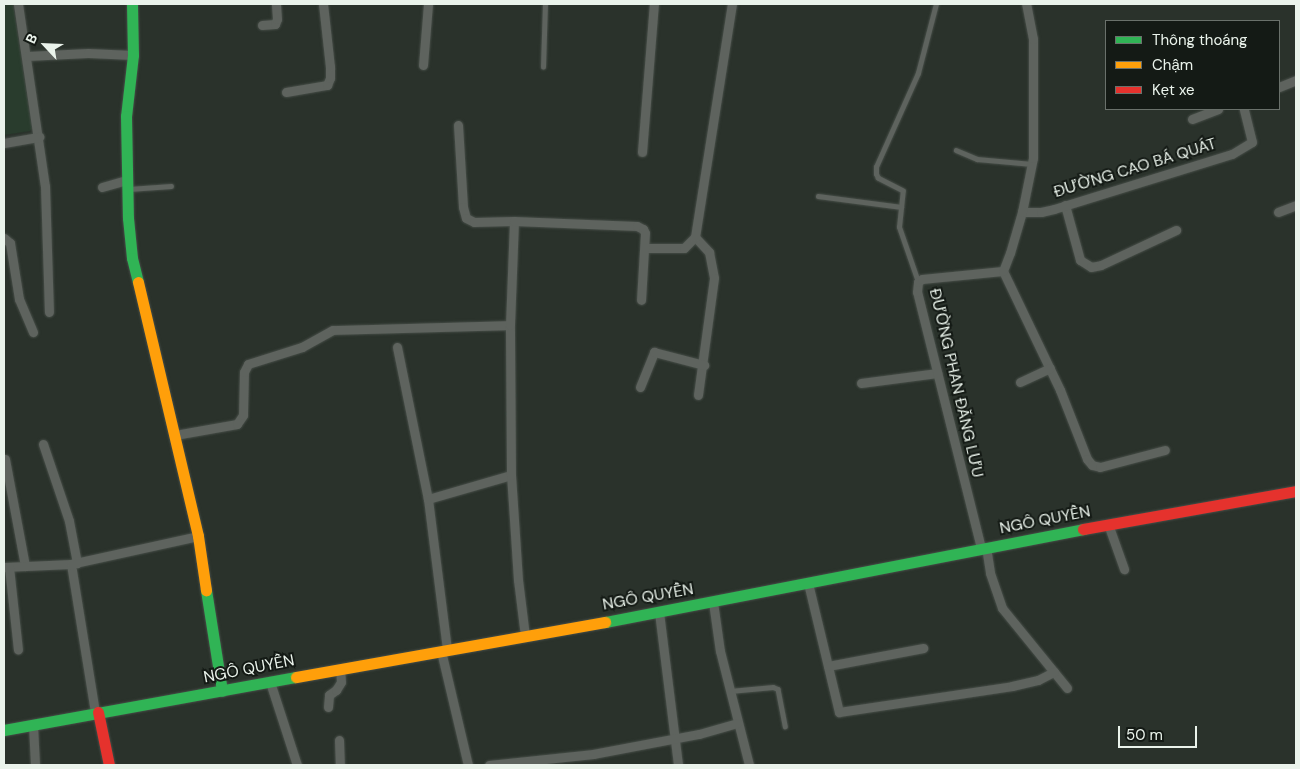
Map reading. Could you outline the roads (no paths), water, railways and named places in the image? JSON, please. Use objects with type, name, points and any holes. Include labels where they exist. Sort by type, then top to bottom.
[{"type":"street","points":[[18,4],[45,186],[49,312]]},
{"type":"street","points":[[132,4],[133,55],[126,116],[128,218],[133,267],[198,536],[222,691]]},
{"type":"street","points":[[262,25],[274,24],[277,19],[276,4]]},
{"type":"street","points":[[286,92],[327,86],[330,78],[323,4]]},
{"type":"street","points":[[423,65],[428,4]]},
{"type":"street","points":[[642,152],[654,4]]},
{"type":"street","points":[[645,248],[684,248],[695,237],[732,4]]},
{"type":"street","points":[[1026,4],[1033,39],[1032,164],[1022,212],[1003,271],[1050,368],[1087,459],[1092,465],[1100,467],[1166,450]]},
{"type":"street","points":[[27,56],[88,53],[133,55]]},
{"type":"street","points":[[1280,87],[1296,80]]},
{"type":"street","points":[[1192,119],[1215,110]]},
{"type":"street","name":"ĐƯỜNG CAO BÁ QUÁT","points":[[1022,212],[1041,212],[1232,154],[1252,142],[1244,110]]},
{"type":"street","points":[[458,125],[463,207],[466,218],[474,222],[514,221],[637,226],[645,233],[640,300]]},
{"type":"street","points":[[4,143],[39,137]]},
{"type":"street","points":[[102,187],[127,184]]},
{"type":"street","points":[[1278,212],[1296,204]]},
{"type":"street","points":[[1065,205],[1080,260],[1090,268],[1101,265],[1176,230]]},
{"type":"street","points":[[514,221],[510,325],[511,475],[518,580],[525,636]]},
{"type":"street","points":[[695,237],[709,252],[714,278],[704,365],[698,395]]},
{"type":"street","points":[[4,238],[10,243],[19,299],[33,332]]},
{"type":"street","name":"ĐƯỜNG PHAN ĐĂNG LƯU","points":[[1003,271],[922,279],[918,282],[917,292],[983,548],[1002,608],[1067,688]]},
{"type":"street","points":[[175,435],[237,424],[243,415],[244,372],[248,364],[302,348],[333,330],[510,325]]},
{"type":"street","points":[[397,347],[428,499],[444,651],[468,765]]},
{"type":"street","points":[[640,387],[654,352],[704,365]]},
{"type":"street","points":[[1020,382],[1050,368]]},
{"type":"street","points":[[861,383],[937,373]]},
{"type":"street","points":[[43,444],[66,512],[97,712],[109,765]]},
{"type":"street","points":[[5,459],[25,566]]},
{"type":"street","points":[[428,499],[511,475]]},
{"type":"street","name":"NGÔ QUYỀN","points":[[4,730],[713,602],[1108,524],[1296,491]]},
{"type":"street","points":[[1108,524],[1124,569]]},
{"type":"street","points":[[18,650],[6,567],[74,563],[198,536]]},
{"type":"street","points":[[808,583],[838,710],[842,713],[1012,686],[1038,680],[1054,672]]},
{"type":"street","points":[[713,602],[720,651],[729,692],[749,765]]},
{"type":"street","points":[[658,612],[678,765]]},
{"type":"street","points":[[828,666],[923,648]]},
{"type":"street","points":[[328,707],[329,695],[336,690],[341,682],[340,669]]},
{"type":"street","points":[[270,682],[296,765]]},
{"type":"street","points":[[489,765],[593,754],[737,723]]},
{"type":"street","points":[[33,725],[35,765]]},
{"type":"street","points":[[339,740],[340,765]]},
{"type":"lane","points":[[543,67],[545,4]]},
{"type":"lane","points":[[918,282],[899,227],[903,191],[878,178],[876,168],[918,73],[936,4]]},
{"type":"lane","points":[[956,150],[977,159],[1032,164]]},
{"type":"lane","points":[[127,184],[171,186]]},
{"type":"lane","points":[[818,196],[901,207]]},
{"type":"lane","points":[[729,692],[773,687],[778,689],[785,726]]}]
